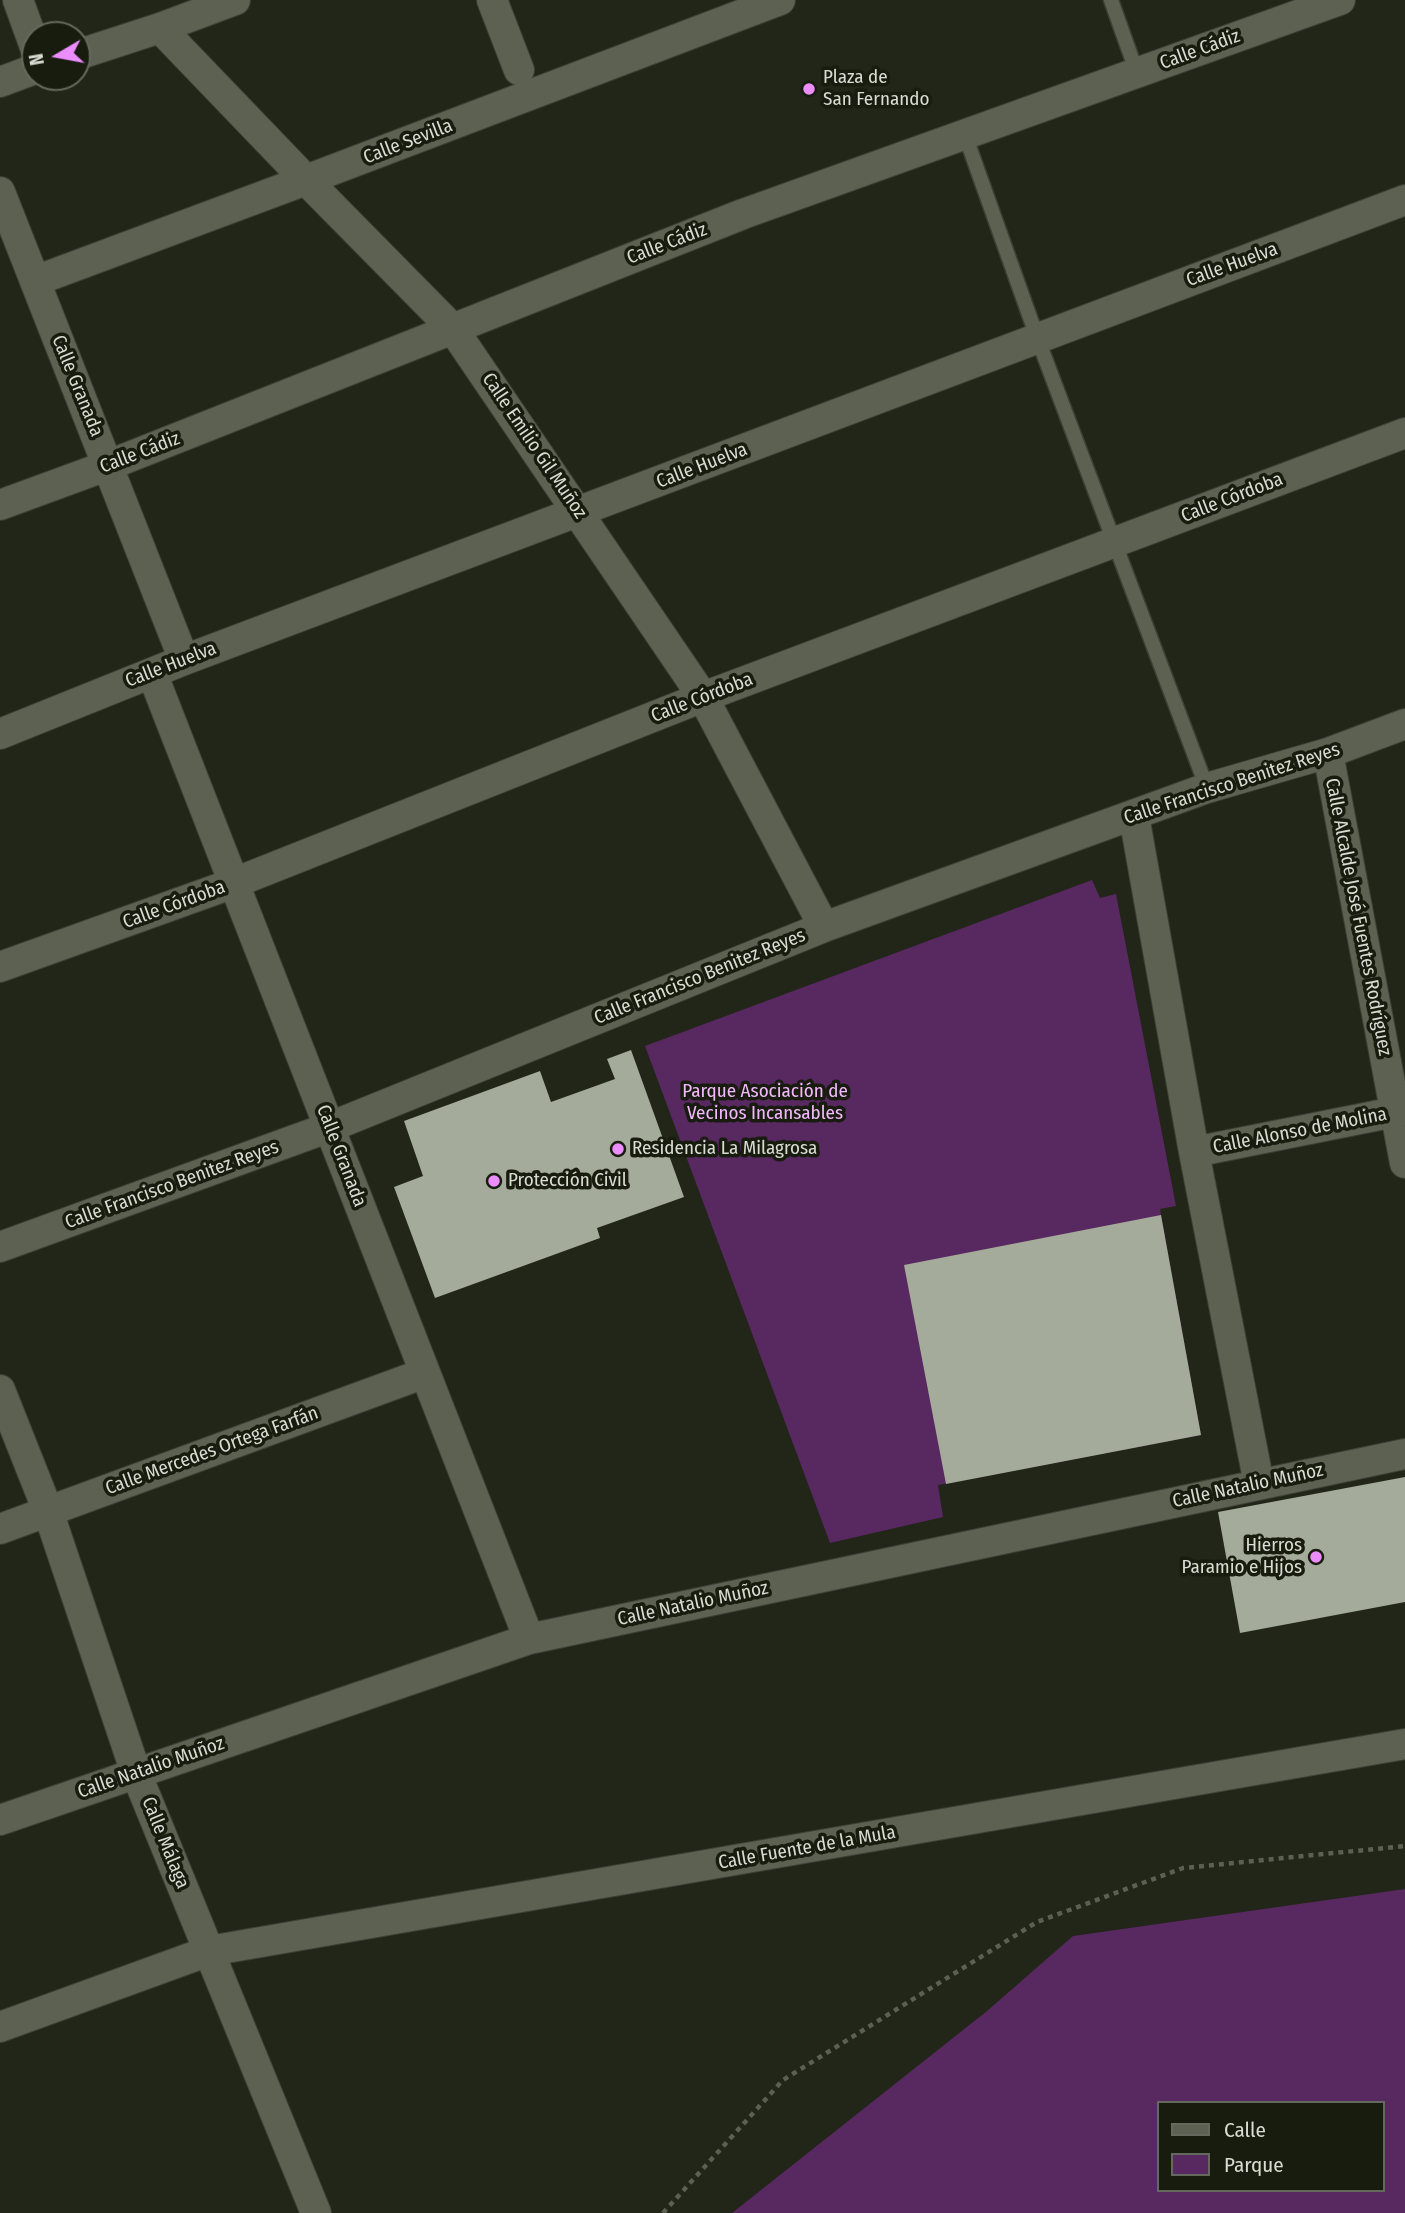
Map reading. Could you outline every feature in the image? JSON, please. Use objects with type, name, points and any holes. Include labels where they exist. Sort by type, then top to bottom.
[{"type":"street","points":[[18,0],[26,21]]},
{"type":"street","points":[[91,50],[235,0]]},
{"type":"street","points":[[492,0],[519,70]]},
{"type":"street","name":"Calle Sevilla","points":[[34,281],[780,0]]},
{"type":"street","name":"Calle Cádiz","points":[[0,505],[109,465],[743,215],[1340,0]]},
{"type":"street","name":"Calle Emilio Gil Muñoz","points":[[160,28],[453,329],[703,697],[824,927]]},
{"type":"street","points":[[0,82],[21,74]]},
{"type":"street","name":"Calle Granada","points":[[0,191],[184,660]]},
{"type":"street","name":"Calle Huelva","points":[[0,733],[184,660],[1405,200]]},
{"type":"street","name":"Calle Córdoba","points":[[0,967],[234,883],[703,697],[1405,433]]},
{"type":"street","name":"Calle Granada","points":[[152,673],[529,1639]]},
{"type":"street","name":"Calle Francisco Benitez Reyes","points":[[0,1247],[330,1127],[824,927],[1207,788],[1328,753],[1405,724]]},
{"type":"street","name":"Calle Alcalde José Fuentes Rodríguez","points":[[1328,753],[1400,1111],[1405,1163]]},
{"type":"street","points":[[1134,816],[1194,1152],[1259,1484]]},
{"type":"street","name":"Calle Alonso de Molina","points":[[1194,1152],[1400,1111]]},
{"type":"street","name":"Calle Mercedes Ortega Farfán","points":[[0,1529],[425,1373]]},
{"type":"street","name":"Calle Málaga","points":[[0,1390],[48,1511],[136,1773],[209,1951],[305,2210]]},
{"type":"street","name":"Calle Natalio Muñoz","points":[[0,1820],[529,1639],[1405,1454]]},
{"type":"street","name":"Calle Fuente de la Mula","points":[[0,2027],[209,1951],[1405,1744]]},
{"type":"lane","points":[[1111,0],[1137,73]]},
{"type":"lane","points":[[965,135],[1037,337],[1207,788]]},
{"type":"path","points":[[663,2213],[783,2080],[1037,1922],[1183,1868],[1405,1846]]},
{"type":"green space","name":"Parque Asociación de Vecinos Incansables","points":[[1092,880],[1100,898],[1116,894],[1176,1206],[1160,1209],[1201,1435],[938,1485],[943,1517],[830,1543],[645,1046]]},
{"type":"green space","points":[[1405,1889],[1405,2213],[732,2213],[987,2011],[1073,1936]]},
{"type":"building","name":"Protección Civil","points":[[631,1050],[684,1197],[597,1228],[600,1238],[435,1298],[394,1187],[423,1176],[404,1121],[540,1071],[551,1102],[615,1079],[607,1059]]},
{"type":"building","points":[[1161,1215],[1201,1435],[946,1484],[904,1265]]},
{"type":"building","name":"Hierros Paramio e Hijos","points":[[1405,1477],[1405,1602],[1240,1633],[1218,1512]]},
{"type":"place","name":"Plaza de San Fernando","points":[[809,89]]},
{"type":"place","name":"Residencia La Milagrosa","points":[[618,1149]]},
{"type":"place","name":"Protección Civil","points":[[494,1181]]},
{"type":"place","name":"Hierros Paramio e Hijos","points":[[1316,1557]]}]
